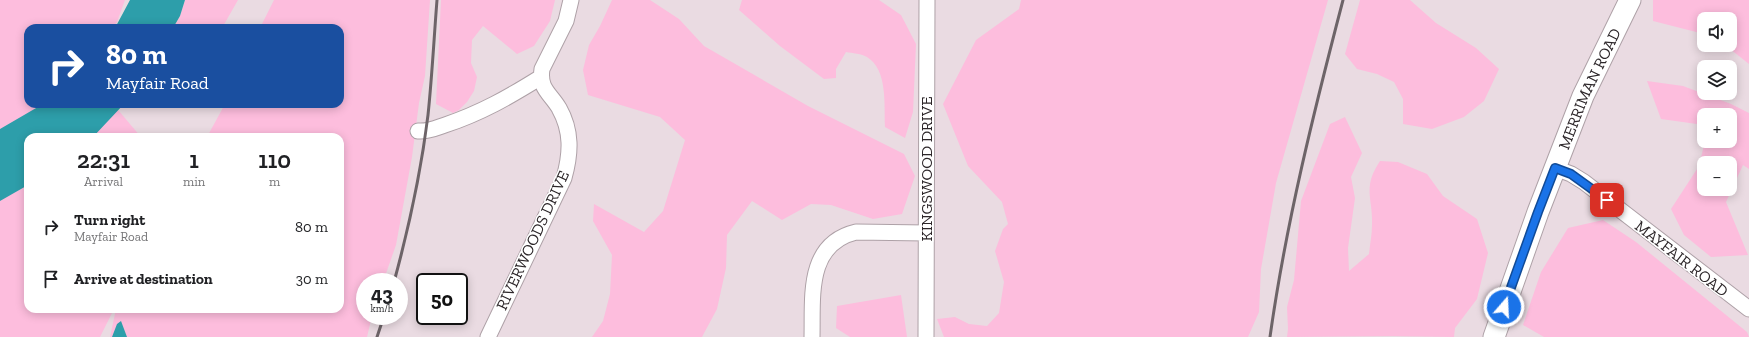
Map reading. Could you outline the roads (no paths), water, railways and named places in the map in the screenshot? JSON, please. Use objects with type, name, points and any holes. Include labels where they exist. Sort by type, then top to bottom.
[{"type":"main road","name":"MERRIMAN ROAD","points":[[1494,337],[1538,212],[1585,92],[1630,0]]},
{"type":"street","points":[[418,131],[425,132],[497,104],[541,77],[544,65],[566,21],[571,0]]},
{"type":"street","name":"KINGSWOOD DRIVE","points":[[926,337],[927,0]]},
{"type":"street","name":"RIVERWOODS DRIVE","points":[[488,337],[564,178],[568,161],[569,140],[565,121],[558,107],[544,88],[541,77]]},
{"type":"street","name":"MAYFAIR ROAD","points":[[1555,168],[1571,174],[1584,182],[1749,309]]},
{"type":"street","points":[[812,337],[813,284],[817,269],[824,253],[833,243],[844,235],[856,232],[926,233]]},
{"type":"water","points":[[130,0],[185,0],[180,16],[175,24],[117,24]]},
{"type":"water","points":[[36,108],[120,108],[97,133],[24,133],[24,187],[0,201],[0,129]]},
{"type":"water","points":[[121,321],[127,337],[112,337],[117,324]]},
{"type":"railway","points":[[396,273],[405,241],[422,157],[431,86],[437,0]]},
{"type":"railway","points":[[1270,337],[1292,210],[1311,125],[1343,0]]},
{"type":"railway","points":[[377,337],[381,325]]}]
